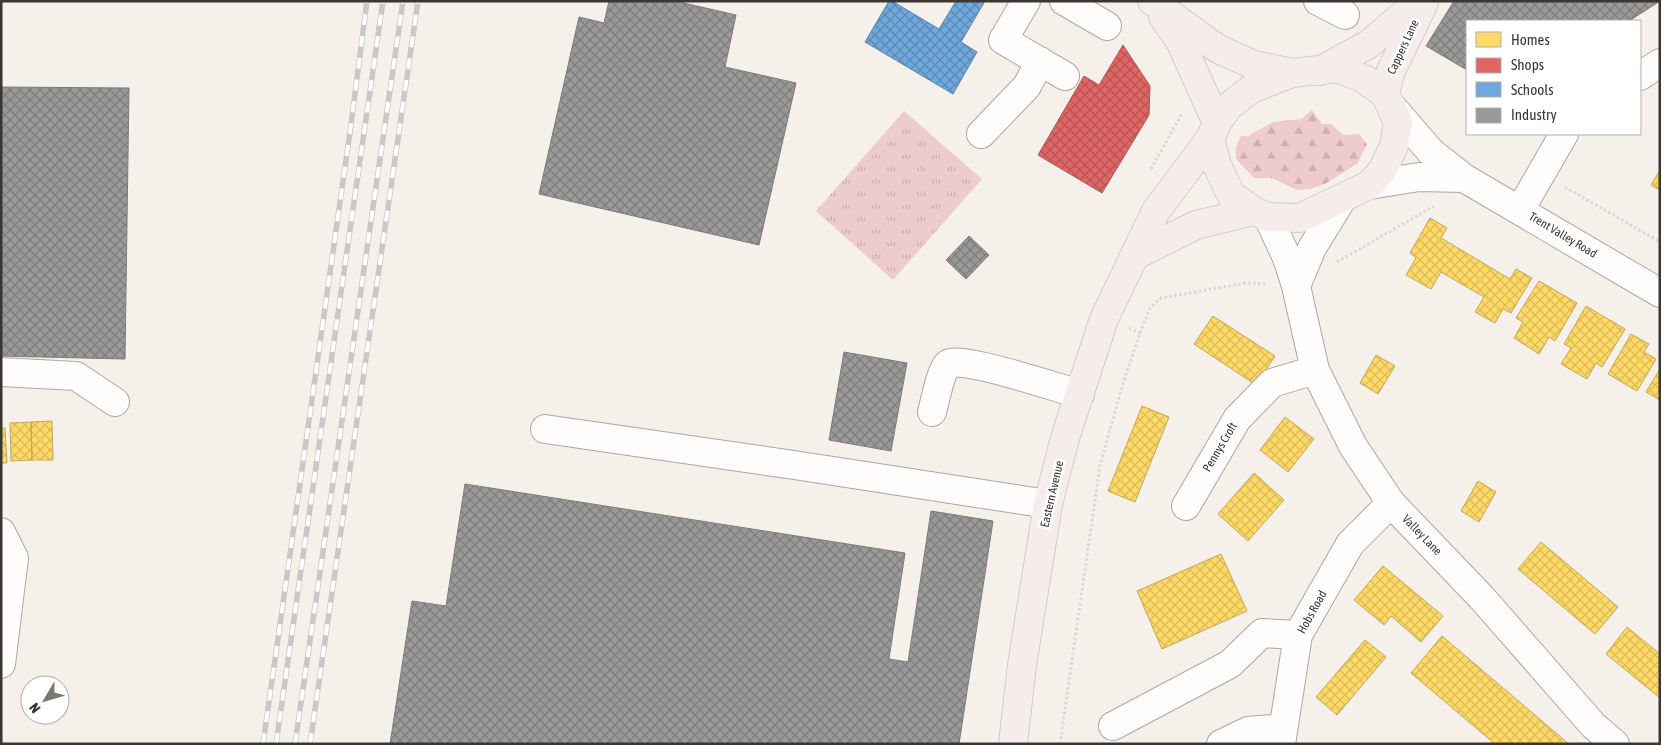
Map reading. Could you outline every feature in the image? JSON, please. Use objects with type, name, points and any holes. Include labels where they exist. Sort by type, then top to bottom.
[{"type":"highway","points":[[1152,1],[1218,49],[1254,65],[1305,72]]},
{"type":"highway","points":[[1152,1],[1180,41],[1213,131],[1217,165],[1231,195],[1261,214]]},
{"type":"highway","name":"Cappers Lane","points":[[1305,72],[1369,44],[1418,1]]},
{"type":"highway","name":"Cappers Lane","points":[[1389,101],[1390,73],[1425,1]]},
{"type":"highway","points":[[1134,256],[1196,225],[1261,214],[1300,218],[1342,199],[1369,185],[1382,171],[1394,146],[1398,122],[1389,101],[1364,79],[1338,68],[1305,72],[1251,89],[1228,107],[1213,131]]},
{"type":"highway","name":"Eastern Avenue","points":[[1013,744],[1022,665],[1048,504],[1065,438],[1104,318],[1156,211],[1213,131]]},
{"type":"street","points":[[1026,1],[1003,40],[1065,76]]},
{"type":"street","points":[[1064,1],[1107,26]]},
{"type":"street","points":[[1318,1],[1344,15]]},
{"type":"street","points":[[981,134],[1027,86],[1040,61]]},
{"type":"street","points":[[1641,75],[1660,64]]},
{"type":"street","name":"Trent Valley Road","points":[[1389,101],[1431,152],[1469,181],[1660,293]]},
{"type":"street","points":[[1520,210],[1563,135]]},
{"type":"street","name":"Trent Valley Road","points":[[1369,185],[1419,177],[1469,181]]},
{"type":"street","points":[[1296,286],[1312,248],[1342,199]]},
{"type":"street","name":"Valley Lane","points":[[1261,214],[1286,258],[1296,286],[1315,370],[1353,446],[1392,503],[1482,598],[1593,725],[1615,744]]},
{"type":"street","points":[[932,412],[945,368],[952,362],[986,367],[1080,394]]},
{"type":"street","name":"Pennys Croft","points":[[1186,506],[1237,419],[1272,383],[1315,370]]},
{"type":"street","points":[[1,372],[76,376],[115,402]]},
{"type":"street","points":[[546,429],[1048,504]]},
{"type":"street","name":"Hobs Road","points":[[1282,736],[1298,635],[1350,544],[1392,503]]},
{"type":"street","points":[[1,532],[14,558],[1,664]]},
{"type":"street","points":[[1113,726],[1230,664],[1262,634],[1298,635]]},
{"type":"street","points":[[1221,744],[1248,731],[1282,736]]},
{"type":"path","points":[[1150,170],[1181,115],[1180,107]]},
{"type":"path","points":[[1542,174],[1660,242]]},
{"type":"path","points":[[1060,744],[1100,464],[1140,333],[1150,308],[1161,298],[1246,282],[1296,286],[1469,181]]},
{"type":"path","points":[[1104,318],[1140,333]]},
{"type":"green space","points":[[1312,110],[1322,124],[1331,124],[1343,135],[1359,134],[1367,144],[1358,163],[1325,184],[1310,189],[1297,190],[1272,178],[1254,178],[1236,159],[1236,147],[1241,136],[1248,136],[1273,122],[1301,119]]},
{"type":"green space","points":[[904,111],[982,179],[893,280],[816,211]]},
{"type":"building: Homes","points":[[1660,170],[1660,190],[1651,185]]},
{"type":"building: Homes","points":[[1430,218],[1447,228],[1441,238],[1510,279],[1516,269],[1532,278],[1511,313],[1503,309],[1495,323],[1475,312],[1484,297],[1441,272],[1431,289],[1406,275],[1416,258],[1410,253]]},
{"type":"building: Homes","points":[[1539,281],[1577,303],[1555,341],[1549,337],[1539,354],[1514,338],[1523,322],[1516,318]]},
{"type":"building: Homes","points":[[1586,306],[1625,329],[1602,367],[1596,363],[1587,379],[1561,364],[1571,348],[1564,344]]},
{"type":"building: Homes","points":[[1213,316],[1275,356],[1256,385],[1194,344]]},
{"type":"building: Homes","points":[[1631,334],[1649,344],[1644,352],[1656,359],[1637,391],[1608,374]]},
{"type":"building: Homes","points":[[1376,355],[1395,366],[1378,394],[1360,383]]},
{"type":"building: Homes","points":[[1660,369],[1660,400],[1646,392]]},
{"type":"building: Homes","points":[[1142,406],[1169,417],[1135,502],[1108,491]]},
{"type":"building: Homes","points":[[1285,417],[1314,439],[1288,472],[1260,450]]},
{"type":"building: Homes","points":[[52,421],[53,460],[32,460],[31,422]]},
{"type":"building: Homes","points":[[31,422],[32,460],[11,461],[10,423]]},
{"type":"building: Homes","points":[[1,428],[5,428],[7,463],[1,463]]},
{"type":"building: Homes","points":[[1254,473],[1284,500],[1248,541],[1218,514]]},
{"type":"building: Homes","points":[[1478,481],[1496,492],[1479,522],[1461,511]]},
{"type":"building: Homes","points":[[1541,542],[1618,607],[1595,634],[1518,569]]},
{"type":"building: Homes","points":[[1221,554],[1247,611],[1162,649],[1137,591]]},
{"type":"building: Homes","points":[[1383,566],[1443,616],[1421,642],[1391,616],[1384,625],[1354,600]]},
{"type":"building: Homes","points":[[1627,627],[1660,654],[1660,698],[1606,654]]},
{"type":"building: Homes","points":[[1442,636],[1569,744],[1495,744],[1411,673]]},
{"type":"building: Homes","points":[[1365,640],[1386,657],[1337,715],[1316,697]]},
{"type":"building: Shops","points":[[1123,45],[1150,86],[1149,115],[1102,193],[1038,155],[1084,76],[1099,85]]},
{"type":"building: Schools","points":[[889,1],[939,29],[956,1],[985,1],[961,42],[977,52],[953,94],[865,42]]},
{"type":"building: Industry","points":[[609,1],[675,1],[736,15],[725,67],[796,83],[759,245],[539,194],[579,17],[604,23]]},
{"type":"building: Industry","points":[[1454,1],[1660,1],[1631,20],[1466,20],[1466,69],[1426,46]]},
{"type":"building: Industry","points":[[1,87],[129,88],[125,359],[1,356]]},
{"type":"building: Industry","points":[[969,236],[989,255],[966,279],[946,260]]},
{"type":"building: Industry","points":[[844,352],[907,363],[891,451],[829,440]]},
{"type":"building: Industry","points":[[465,484],[905,553],[889,659],[908,662],[931,511],[993,521],[959,744],[390,744],[412,601],[446,606]]},
{"type":"railway","points":[[263,744],[367,1]]},
{"type":"railway","points":[[276,744],[383,1]]},
{"type":"railway","points":[[295,744],[403,1]]},
{"type":"railway","points":[[310,744],[418,1]]}]
